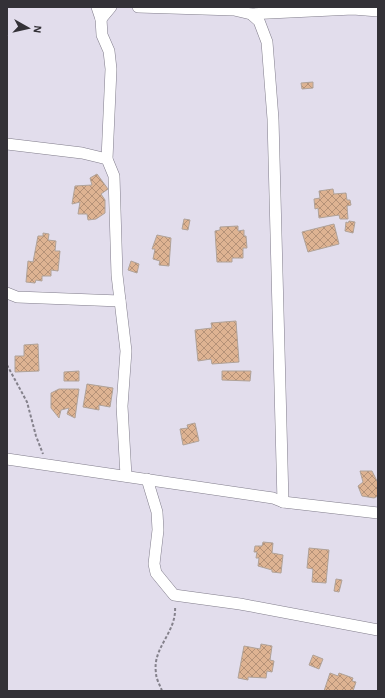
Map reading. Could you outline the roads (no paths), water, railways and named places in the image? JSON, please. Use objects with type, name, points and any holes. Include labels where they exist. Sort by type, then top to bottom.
[{"type":"street","points":[[97,7],[101,19],[102,35],[109,51],[111,69],[107,159],[114,176],[116,268],[126,351],[122,406],[126,476]]},
{"type":"street","points":[[101,19],[111,7]]},
{"type":"street","points":[[138,7],[234,10],[251,14],[353,9],[378,11]]},
{"type":"street","points":[[251,14],[259,21],[267,42],[272,119],[283,502]]},
{"type":"street","points":[[7,144],[82,153],[107,159]]},
{"type":"street","points":[[7,293],[17,297],[120,301]]},
{"type":"street","points":[[7,458],[273,498],[283,502],[378,513]]},
{"type":"street","points":[[147,479],[157,512],[158,530],[154,564],[156,573],[174,595],[240,604],[378,630]]}]
